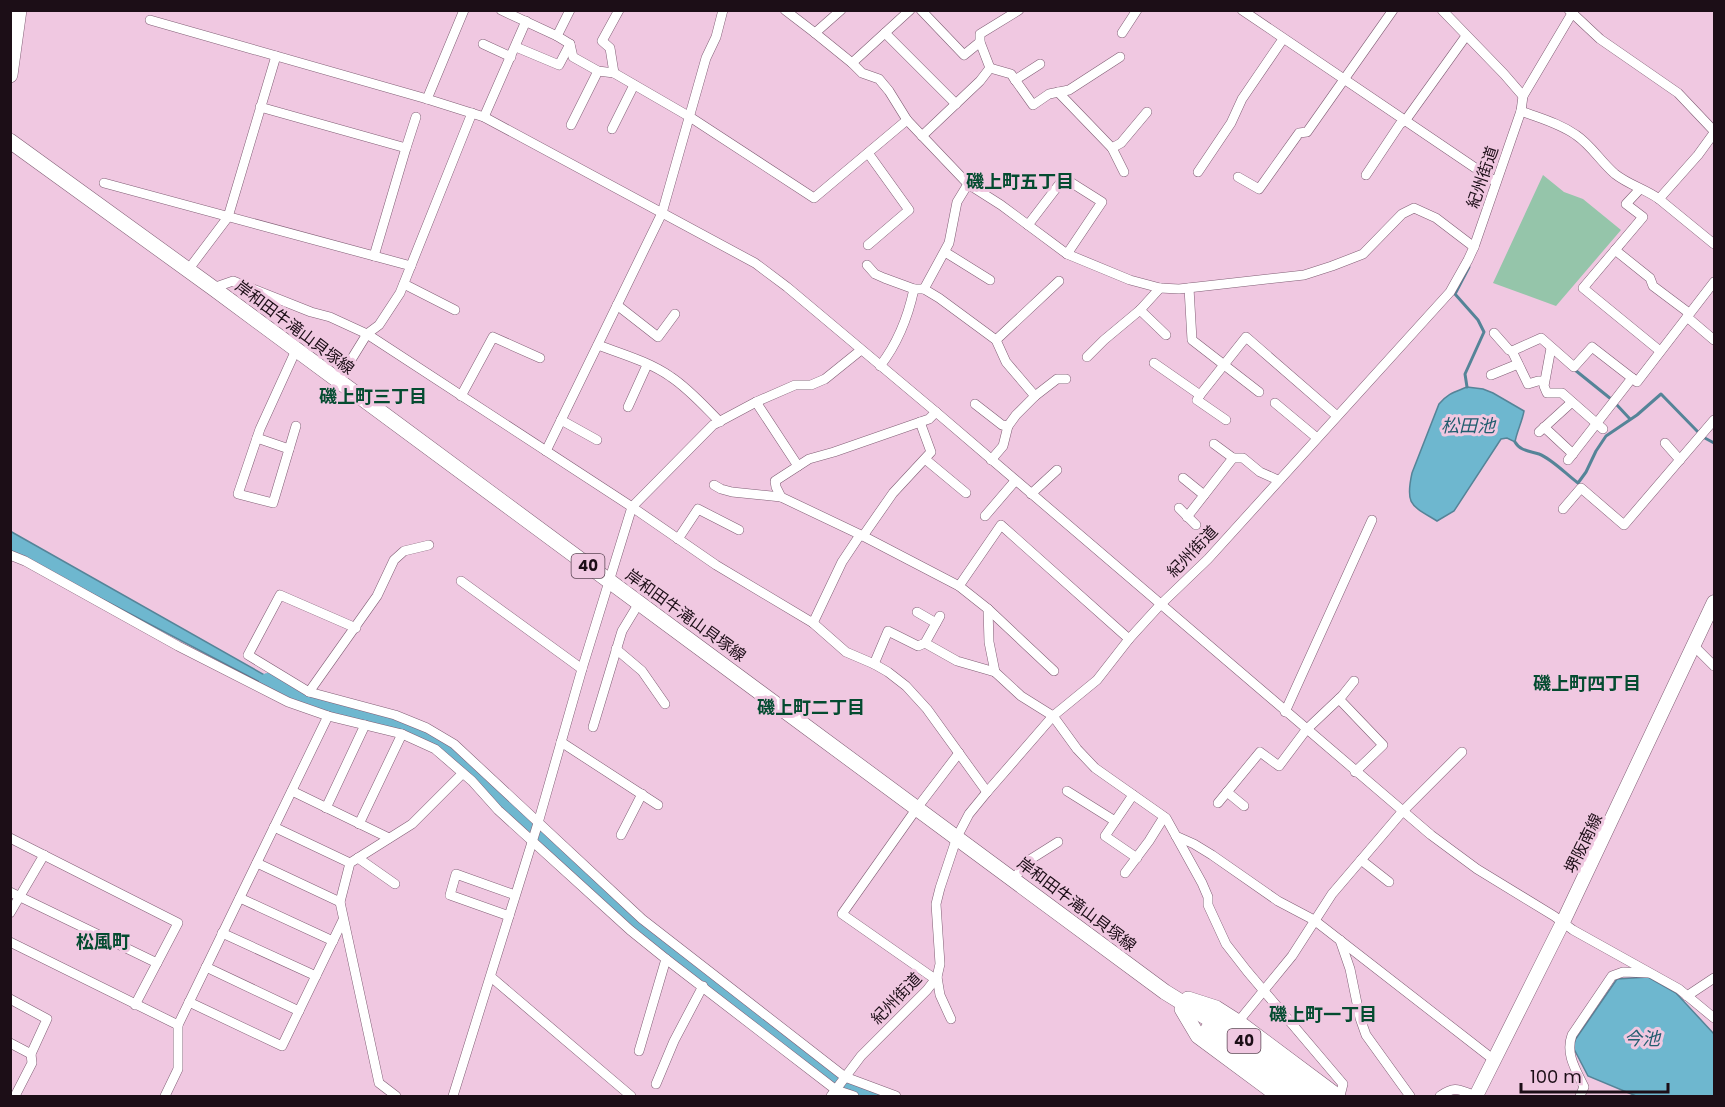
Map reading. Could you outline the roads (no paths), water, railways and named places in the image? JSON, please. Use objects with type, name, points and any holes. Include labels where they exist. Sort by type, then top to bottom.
[{"type":"main road","points":[[10,75],[19,10]]},
{"type":"main road","name":"岸和田牛滝山貝塚線","points":[[10,141],[213,288],[1166,992],[1238,1037],[1318,1096]]},
{"type":"main road","name":"堺阪南線","points":[[1476,1096],[1563,922],[1714,602]]},
{"type":"main road","points":[[1166,992],[1216,1008],[1339,1096]]},
{"type":"main road","name":"岸和田牛滝山貝塚線","points":[[1166,992],[1182,1009],[1300,1096]]},
{"type":"main road","points":[[1182,1009],[1198,1036],[1280,1096]]},
{"type":"street","points":[[427,99],[464,10]]},
{"type":"street","points":[[501,10],[557,36],[570,44],[573,57],[598,71],[614,73],[690,117],[814,198],[908,120]]},
{"type":"street","points":[[557,36],[570,10]]},
{"type":"street","points":[[614,73],[610,48],[602,41],[620,10]]},
{"type":"street","points":[[546,451],[662,213],[706,58],[716,37],[723,10]]},
{"type":"street","points":[[785,10],[862,73],[879,79],[908,120],[968,184],[1001,205],[1067,254],[1130,280],[1160,288],[1190,288],[1304,275],[1363,254],[1402,214],[1414,208],[1436,218],[1474,247]]},
{"type":"street","points":[[815,33],[841,10]]},
{"type":"street","points":[[852,63],[910,10]]},
{"type":"street","points":[[921,10],[964,54],[981,42]]},
{"type":"street","points":[[990,68],[980,34],[1019,10]]},
{"type":"street","points":[[1122,33],[1137,10]]},
{"type":"street","points":[[1242,10],[1496,182]]},
{"type":"street","points":[[1238,177],[1259,189],[1299,133],[1307,132],[1392,10]]},
{"type":"street","points":[[1442,10],[1523,96]]},
{"type":"street","points":[[1572,11],[1600,39],[1678,93],[1714,132],[1698,155],[1659,199]]},
{"type":"street","name":"紀州街道","points":[[839,1086],[861,1056],[927,990],[936,978],[940,964],[936,904],[957,837],[969,814],[1053,716],[1097,680],[1129,639],[1160,605],[1208,559],[1450,292],[1474,247],[1521,111],[1523,96],[1572,11]]},
{"type":"street","points":[[150,20],[484,117],[755,263],[787,287],[936,412],[1402,812],[1477,869],[1573,930],[1679,989],[1714,1018]]},
{"type":"street","points":[[484,117],[526,21]]},
{"type":"street","points":[[885,33],[956,104]]},
{"type":"street","points":[[1366,175],[1466,36]]},
{"type":"street","points":[[1198,172],[1231,123],[1242,99],[1283,39]]},
{"type":"street","points":[[483,44],[511,57]]},
{"type":"street","points":[[516,47],[559,65],[570,44]]},
{"type":"street","points":[[188,270],[228,217],[276,56]]},
{"type":"street","points":[[990,68],[1011,74],[1033,105],[1049,94],[1068,90],[1120,57]]},
{"type":"street","points":[[1015,80],[1040,64]]},
{"type":"street","points":[[922,136],[980,81],[990,68]]},
{"type":"street","points":[[571,125],[598,71]]},
{"type":"street","points":[[612,129],[634,85]]},
{"type":"street","points":[[1058,92],[1112,148],[1124,172]]},
{"type":"street","points":[[260,107],[406,148]]},
{"type":"street","points":[[1521,111],[1556,123],[1576,135],[1614,173],[1659,199],[1714,244]]},
{"type":"street","points":[[1112,148],[1121,143],[1147,112]]},
{"type":"street","points":[[338,381],[367,334],[379,325],[400,293],[471,113]]},
{"type":"street","points":[[374,256],[416,117]]},
{"type":"street","points":[[868,153],[909,210],[868,245]]},
{"type":"street","points":[[1028,225],[1064,178],[1102,202],[1067,254]]},
{"type":"street","points":[[104,183],[411,266]]},
{"type":"street","points":[[880,366],[889,355],[919,289],[945,252],[957,202],[968,184]]},
{"type":"street","points":[[1640,189],[1626,204],[1643,217],[1583,288],[1660,351]]},
{"type":"street","points":[[1615,250],[1650,278],[1653,286],[1714,340]]},
{"type":"street","points":[[945,252],[990,280]]},
{"type":"street","points":[[867,265],[875,274],[939,298],[996,340],[1006,362],[1035,396]]},
{"type":"street","points":[[213,288],[233,281],[311,312],[330,317],[367,334],[632,507],[716,566],[813,623],[846,652],[874,664],[906,686],[927,709],[987,792]]},
{"type":"street","points":[[996,340],[1059,281]]},
{"type":"street","points":[[1512,351],[1541,338],[1574,367],[1592,347],[1636,382],[1714,282]]},
{"type":"street","points":[[404,284],[455,310]]},
{"type":"street","points":[[1087,357],[1140,310],[1160,288]]},
{"type":"street","points":[[1190,288],[1192,340],[1258,392]]},
{"type":"street","points":[[617,305],[658,337],[675,314]]},
{"type":"street","points":[[1140,310],[1166,335]]},
{"type":"street","points":[[1494,333],[1512,351],[1528,384],[1544,381]]},
{"type":"street","points":[[1226,420],[1197,400],[1246,336],[1337,417]]},
{"type":"street","points":[[461,396],[493,337],[540,358]]},
{"type":"street","points":[[598,345],[670,376],[720,422]]},
{"type":"street","points":[[1551,348],[1544,381],[1547,393],[1562,393],[1600,426]]},
{"type":"street","points":[[296,350],[257,438],[238,494],[273,503],[296,426]]},
{"type":"street","points":[[453,1096],[632,507],[700,438],[720,422],[756,402],[795,385],[811,385],[825,379],[861,350]]},
{"type":"street","points":[[1154,363],[1200,395]]},
{"type":"street","points":[[1491,375],[1518,364]]},
{"type":"street","points":[[628,407],[647,365]]},
{"type":"street","points":[[1572,402],[1541,429],[1571,457],[1600,426],[1632,378]]},
{"type":"street","points":[[991,460],[1003,446],[1008,426],[1035,396],[1057,379],[1066,379]]},
{"type":"street","points":[[756,402],[798,466]]},
{"type":"street","points":[[1275,403],[1317,438]]},
{"type":"street","points":[[975,404],[1002,426],[1008,426]]},
{"type":"street","points":[[781,497],[776,488],[776,481],[809,459],[929,419],[936,412]]},
{"type":"street","points":[[561,420],[597,440]]},
{"type":"street","points":[[1563,509],[1581,488],[1624,525],[1714,420]]},
{"type":"street","points":[[813,623],[842,562],[893,493],[931,452],[920,422]]},
{"type":"street","points":[[257,438],[289,449]]},
{"type":"street","points":[[1665,443],[1680,460]]},
{"type":"street","points":[[1214,444],[1233,458],[1243,458],[1260,472],[1278,480]]},
{"type":"street","points":[[1187,517],[1233,458]]},
{"type":"street","points":[[925,459],[966,493]]},
{"type":"street","points":[[1031,494],[1057,470]]},
{"type":"street","points":[[1183,478],[1204,495]]},
{"type":"street","points":[[985,516],[1016,481]]},
{"type":"street","points":[[714,485],[732,492],[781,497],[959,586],[988,609],[1054,670]]},
{"type":"street","points":[[1179,508],[1196,525]]},
{"type":"street","points":[[678,539],[698,509],[739,530]]},
{"type":"street","points":[[1285,712],[1372,520]]},
{"type":"street","points":[[959,586],[1000,525],[1129,639]]},
{"type":"street","points":[[309,692],[377,596],[394,560],[404,551],[429,545]]},
{"type":"street","points":[[10,555],[25,561],[178,646],[288,702],[328,716],[402,734],[435,749],[630,930],[666,959],[854,1096]]},
{"type":"street","points":[[460,581],[582,669]]},
{"type":"street","points":[[356,628],[280,595],[248,656],[309,692],[395,716],[427,728],[454,744],[537,824],[642,919],[839,1086],[896,1096]]},
{"type":"street","points":[[593,727],[622,631],[639,603]]},
{"type":"street","points":[[988,609],[989,642],[995,672]]},
{"type":"street","points":[[874,664],[888,631],[918,646],[925,643],[938,619],[916,612]]},
{"type":"street","points":[[925,643],[957,661],[995,672],[1021,696],[1053,716],[1077,749],[1095,768],[1164,817],[1202,883],[1208,897],[1208,905],[1226,944],[1343,1083],[1339,1096]]},
{"type":"street","points":[[1694,646],[1714,666]]},
{"type":"street","points":[[616,649],[642,671],[665,704]]},
{"type":"street","points":[[1253,744],[1279,766],[1306,730],[1339,699],[1354,681]]},
{"type":"street","points":[[1339,699],[1383,745],[1355,772]]},
{"type":"street","points":[[165,1096],[178,1069],[178,1025],[328,716]]},
{"type":"street","points":[[326,808],[365,725]]},
{"type":"street","points":[[359,824],[402,734]]},
{"type":"street","points":[[561,742],[658,805]]},
{"type":"street","points":[[1218,804],[1260,752]]},
{"type":"street","points":[[1238,1022],[1292,956],[1332,894],[1402,812],[1462,752]]},
{"type":"street","points":[[951,1019],[940,995],[936,978],[842,914],[958,753]]},
{"type":"street","points":[[396,1096],[379,1083],[340,902],[354,860],[412,824],[462,774]]},
{"type":"street","points":[[1067,790],[1115,821]]},
{"type":"street","points":[[292,791],[389,838]]},
{"type":"street","points":[[1227,792],[1244,806]]},
{"type":"street","points":[[621,835],[642,794]]},
{"type":"street","points":[[1133,795],[1105,836],[1137,858]]},
{"type":"street","points":[[1125,873],[1164,817]]},
{"type":"street","points":[[274,827],[354,860],[395,884]]},
{"type":"street","points":[[1176,836],[1194,844],[1278,901],[1314,920],[1494,1060]]},
{"type":"street","points":[[10,838],[178,923],[135,1005]]},
{"type":"street","points":[[1013,879],[1031,859],[1058,842]]},
{"type":"street","points":[[10,913],[44,855]]},
{"type":"street","points":[[1361,860],[1389,882]]},
{"type":"street","points":[[257,863],[340,902]]},
{"type":"street","points":[[509,916],[450,895],[456,874],[515,895]]},
{"type":"street","points":[[10,891],[158,963]]},
{"type":"street","points":[[240,898],[333,941]]},
{"type":"street","points":[[189,1002],[282,1046],[343,920]]},
{"type":"street","points":[[222,933],[316,976]]},
{"type":"street","points":[[1340,940],[1350,969],[1360,1018],[1366,1035],[1410,1096]]},
{"type":"street","points":[[10,942],[178,1025]]},
{"type":"street","points":[[639,1051],[666,959]]},
{"type":"street","points":[[206,967],[298,1011]]},
{"type":"street","points":[[1580,1096],[1584,1088],[1569,1052],[1572,1035],[1612,976],[1623,972],[1649,973]]},
{"type":"street","points":[[491,977],[631,1096]]},
{"type":"street","points":[[1687,996],[1714,978]]},
{"type":"street","points":[[656,1084],[674,1041],[703,986]]},
{"type":"street","points":[[10,999],[47,1018],[31,1054],[32,1063],[16,1094]]},
{"type":"street","points":[[10,1043],[31,1054]]},
{"type":"street","points":[[1440,1096],[1457,1089],[1476,1096]]},
{"type":"water","name":"松田池","points":[[1467,387],[1493,393],[1524,411],[1515,442],[1507,438],[1501,439],[1454,511],[1437,521],[1412,503],[1409,492],[1412,473],[1439,404],[1449,395]]},
{"type":"water","points":[[10,531],[291,690],[288,697],[11,551]]},
{"type":"water","name":"今池","points":[[1648,977],[1676,993],[1714,1034],[1714,1096],[1636,1096],[1588,1076],[1573,1047],[1575,1040],[1617,979]]},
{"type":"waterway","points":[[1467,387],[1465,374],[1484,332],[1478,320],[1455,294],[1469,267]]},
{"type":"waterway","points":[[1575,370],[1611,399]]},
{"type":"waterway","points":[[1515,442],[1522,449],[1549,460],[1578,483],[1606,436],[1637,415],[1661,394],[1698,432]]},
{"type":"waterway","points":[[1616,404],[1630,419]]},
{"type":"waterway","points":[[1703,437],[1714,443]]},
{"type":"waterway","points":[[268,682],[284,691],[394,722],[424,734],[449,752],[563,860],[656,939],[835,1080],[848,1088],[871,1096]]},
{"type":"district","name":"磯上町五丁目","points":[[1020,182]]},
{"type":"district","name":"磯上町三丁目","points":[[373,397]]},
{"type":"district","name":"磯上町四丁目","points":[[1587,684]]},
{"type":"district","name":"磯上町二丁目","points":[[811,708]]},
{"type":"district","name":"松風町","points":[[103,942]]},
{"type":"district","name":"磯上町一丁目","points":[[1323,1015]]}]
